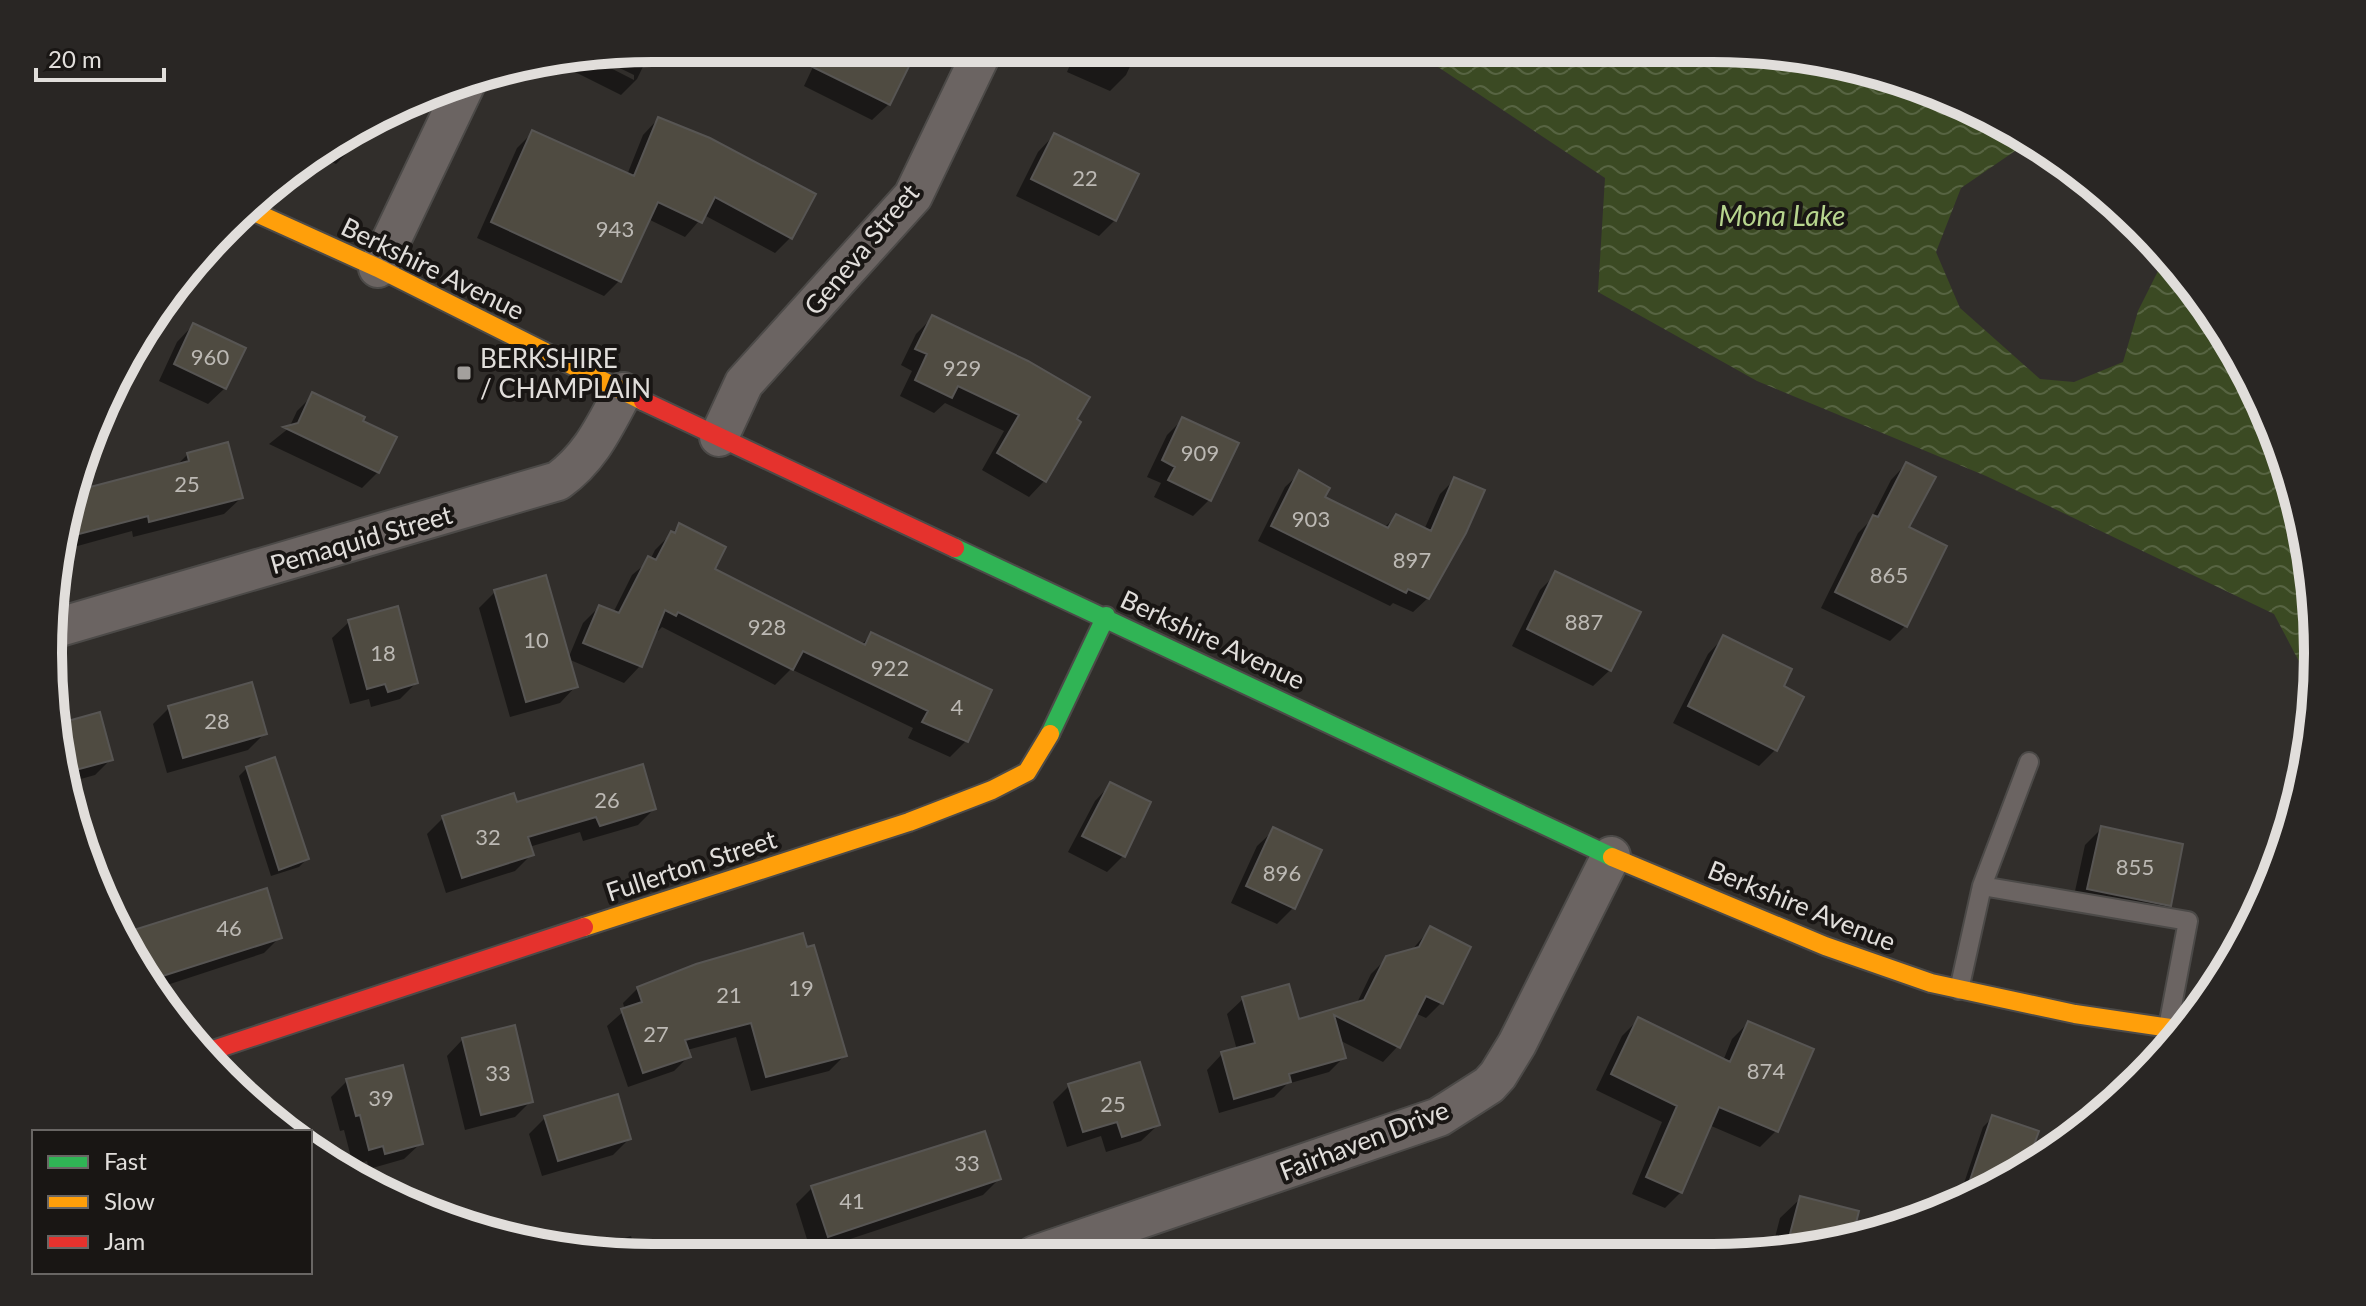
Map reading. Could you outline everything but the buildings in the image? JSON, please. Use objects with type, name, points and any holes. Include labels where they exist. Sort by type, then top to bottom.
[{"type":"main road","name":"Berkshire Avenue","points":[[258,214],[378,268],[623,392],[1106,616],[1611,856],[1825,946],[1931,983],[2075,1014],[2169,1028]]},
{"type":"main road","name":"Fullerton Street","points":[[215,1049],[909,822],[992,790],[1027,772],[1051,732],[1106,616]]},
{"type":"street","name":"Geneva Street","points":[[719,437],[744,383],[913,196],[977,62]]},
{"type":"street","points":[[378,268],[461,94]]},
{"type":"street","name":"Pemaquid Street","points":[[63,626],[558,481],[578,467],[596,442],[623,392]]},
{"type":"street","name":"Fairhaven Drive","points":[[1067,1244],[1439,1117],[1489,1085],[1517,1044],[1611,856]]},
{"type":"lane","points":[[1959,990],[1982,886],[2029,762]]},
{"type":"lane","points":[[1982,886],[2188,921],[2177,1019]]},
{"type":"water","name":"Mona Lake","points":[[1431,62],[1713,62],[1790,67],[1828,73],[1903,93],[1974,123],[2019,148],[1961,188],[1936,252],[1960,308],[2040,379],[2074,382],[2123,362],[2138,311],[2160,267],[2182,293],[2225,358],[2273,463],[2293,538],[2299,576],[2304,670],[2274,614],[1986,476],[1757,381],[1598,292],[1605,178]]},
{"type":"traffic: fast","points":[[955,548],[1612,857]]},
{"type":"traffic: fast","points":[[1050,734],[1106,616]]},
{"type":"traffic: slow","points":[[258,214],[378,268],[643,401]]},
{"type":"traffic: slow","points":[[584,927],[909,822],[992,790],[1027,772],[1050,734]]},
{"type":"traffic: slow","points":[[1612,857],[1825,946],[1931,983],[2075,1014],[2170,1028]]},
{"type":"traffic: jam","points":[[643,401],[955,548]]},
{"type":"traffic: jam","points":[[215,1049],[584,927]]},
{"type":"place","name":"BERKSHIRE / CHAMPLAIN","points":[[464,373]]}]
